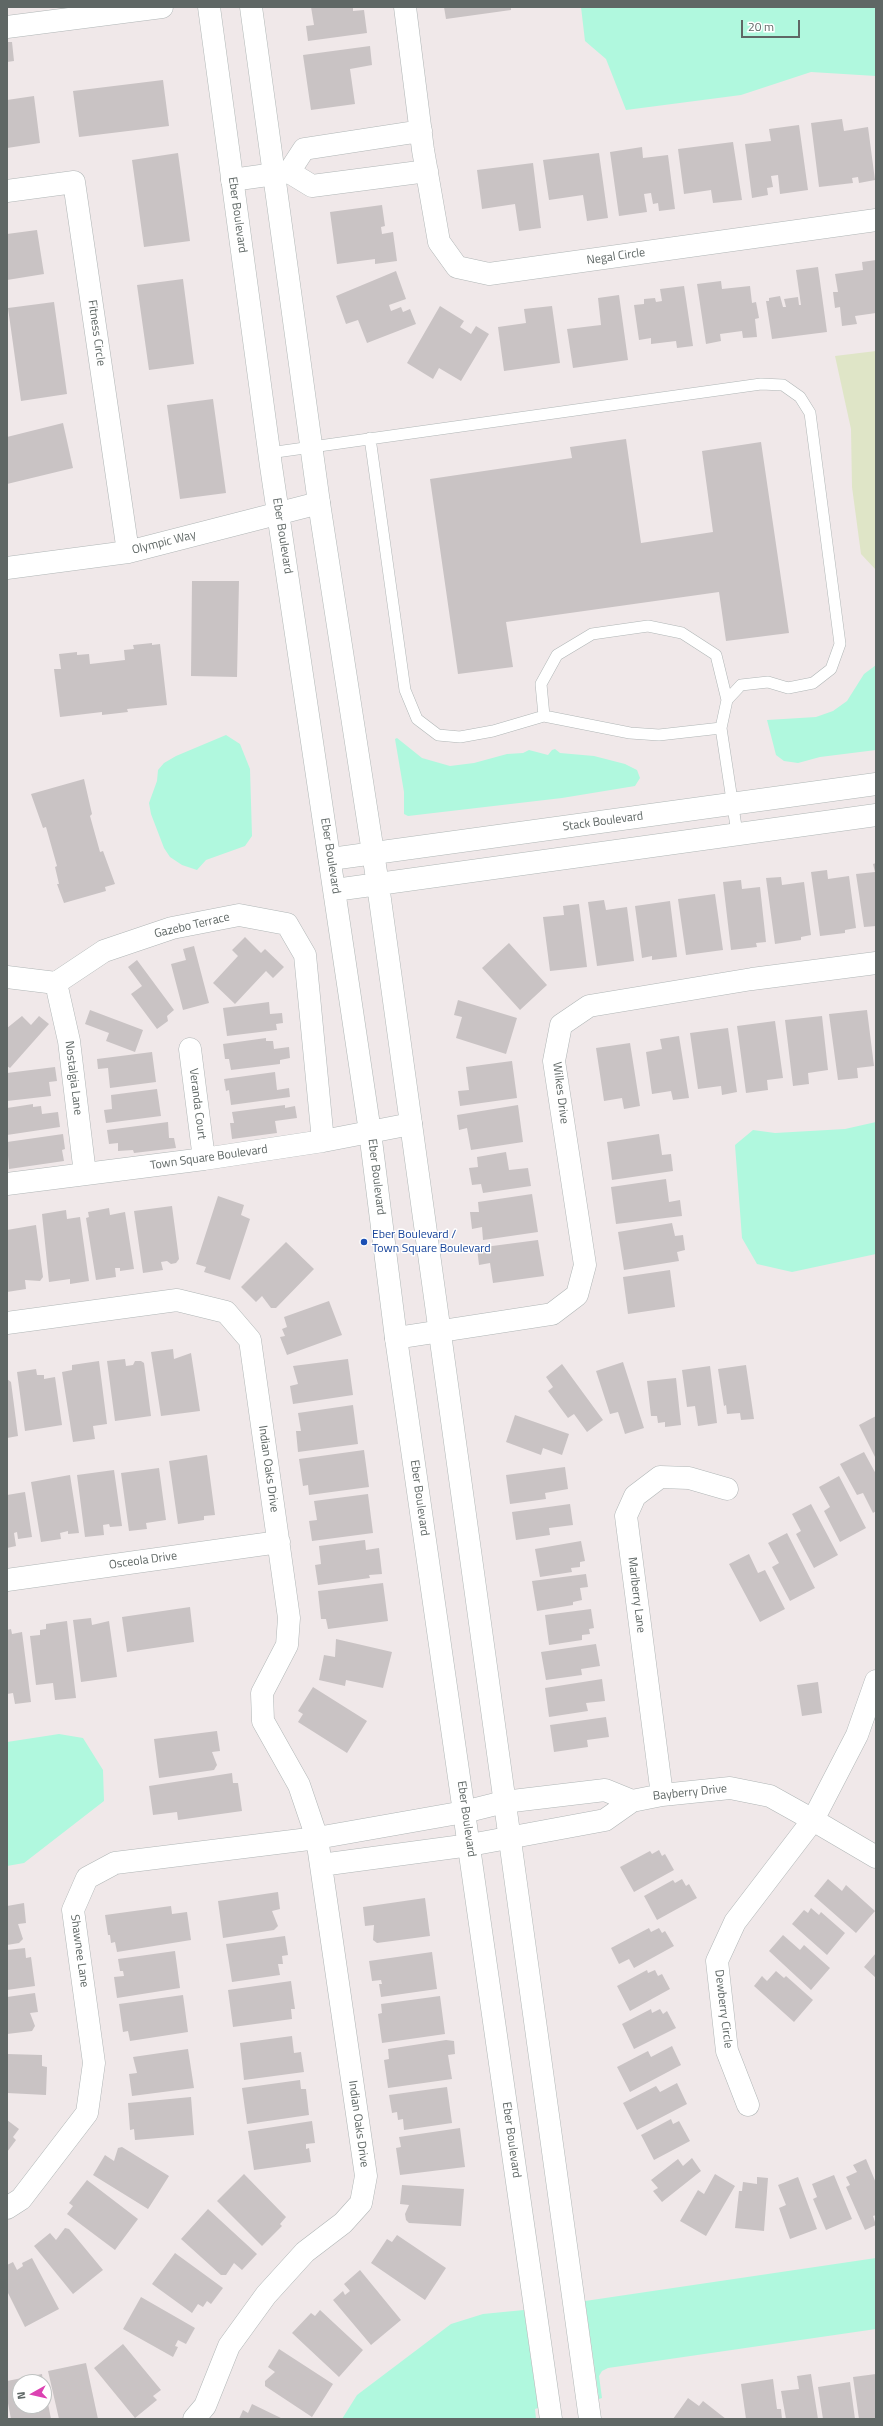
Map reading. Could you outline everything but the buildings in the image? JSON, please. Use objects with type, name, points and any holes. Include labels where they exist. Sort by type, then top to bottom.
[{"type":"street","points":[[7,27],[123,10],[162,7]]},
{"type":"street","name":"Eber Boulevard","points":[[209,7],[269,453],[280,514],[331,859],[370,1132],[396,1338],[470,1845],[551,2419]]},
{"type":"street","points":[[252,7],[282,173],[311,446],[378,885],[590,2419]]},
{"type":"street","name":"Negal Circle","points":[[405,7],[421,131],[439,242],[457,266],[489,274],[876,220]]},
{"type":"street","points":[[282,173],[304,149],[421,131]]},
{"type":"street","points":[[232,180],[282,173],[312,186],[427,171]]},
{"type":"street","name":"Fitness Circle","points":[[7,191],[74,182],[128,552]]},
{"type":"street","name":"Olympic Way","points":[[7,568],[128,552],[319,503]]},
{"type":"street","name":"Stack Boulevard","points":[[331,859],[876,784]]},
{"type":"street","points":[[335,890],[737,833],[876,815]]},
{"type":"street","name":"Gazebo Terrace","points":[[56,983],[104,951],[172,928],[239,915],[287,924],[305,955],[324,1141]]},
{"type":"street","name":"Wilkes Drive","points":[[396,1338],[552,1314],[577,1295],[585,1264],[554,1061],[561,1024],[589,1006],[752,979],[876,963]]},
{"type":"street","points":[[7,977],[56,983]]},
{"type":"street","name":"Nostalgia Lane","points":[[56,983],[69,1041],[85,1174]]},
{"type":"street","name":"Veranda Court","points":[[190,1049],[204,1159]]},
{"type":"street","name":"Town Square Boulevard","points":[[7,1184],[204,1159],[324,1141],[411,1124]]},
{"type":"street","name":"Indian Oaks Drive","points":[[7,1323],[177,1300],[226,1312],[250,1340],[289,1618],[287,1646],[262,1693],[263,1721],[299,1785],[317,1838],[366,2176],[361,2203],[343,2223],[305,2252],[266,2295],[229,2346],[205,2406],[194,2419]]},
{"type":"street","name":"Marlberry Lane","points":[[662,1795],[626,1516],[635,1496],[660,1476],[689,1478],[727,1489]]},
{"type":"street","name":"Osceola Drive","points":[[7,1580],[279,1542]]},
{"type":"street","points":[[813,1820],[857,1735],[876,1681]]},
{"type":"street","name":"Bayberry Drive","points":[[470,1845],[605,1820],[632,1801],[662,1795],[730,1788],[770,1796],[876,1857]]},
{"type":"street","points":[[317,1838],[464,1812],[504,1802],[605,1790],[632,1801]]},
{"type":"street","name":"Dewberry Circle","points":[[748,2105],[727,2051],[717,1961],[735,1922],[813,1820]]},
{"type":"street","points":[[375,1827],[378,1857]]},
{"type":"street","name":"Shawnee Lane","points":[[7,2208],[21,2199],[87,2113],[94,2063],[73,1910],[87,1878],[115,1863],[317,1838]]},
{"type":"street","points":[[321,1865],[470,1845]]},
{"type":"lane","points":[[269,453],[760,384],[783,384],[800,396],[810,413],[840,644],[831,669],[813,683],[788,688],[768,682],[742,685],[727,700]]},
{"type":"lane","points":[[370,438],[405,690],[417,719],[438,735],[460,736],[493,731],[544,716],[630,733],[659,735],[721,728]]},
{"type":"lane","points":[[544,716],[541,684],[558,655],[592,634],[648,626],[682,633],[716,656],[727,700],[721,728],[737,833]]},
{"type":"shaded area","points":[[581,7],[876,7],[876,76],[811,72],[741,95],[626,110],[606,59],[585,41]]},
{"type":"shaded area","points":[[876,351],[876,570],[861,554],[852,487],[851,429],[835,356]]},
{"type":"shaded area","points":[[876,665],[876,750],[820,757],[798,763],[784,761],[776,755],[767,720],[816,717],[833,711],[847,701],[864,674]]},
{"type":"shaded area","points":[[226,735],[240,744],[250,769],[252,836],[245,846],[206,860],[197,870],[182,865],[170,857],[164,848],[151,814],[149,803],[157,781],[158,770],[164,763],[176,756]]},
{"type":"shaded area","points":[[397,738],[422,758],[450,766],[474,763],[507,754],[523,753],[529,750],[548,755],[555,749],[560,753],[594,756],[625,764],[637,770],[640,778],[635,786],[562,798],[408,816],[404,814],[404,792],[395,739]]},
{"type":"shaded area","points":[[876,1122],[876,1254],[792,1272],[757,1264],[742,1238],[735,1145],[753,1130],[775,1133],[845,1129]]},
{"type":"shaded area","points":[[59,1734],[83,1738],[103,1770],[104,1801],[24,1863],[7,1866],[7,1742]]},
{"type":"shaded area","points":[[876,2258],[876,2329],[608,2368],[602,2371],[599,2376],[602,2398],[599,2399],[585,2301]]},
{"type":"shaded area","points":[[524,2310],[538,2408],[535,2409],[536,2419],[342,2419],[357,2395],[451,2324],[483,2314]]},
{"type":"place","name":"Eber Boulevard / Town Square Boulevard","points":[[364,1242]]}]
